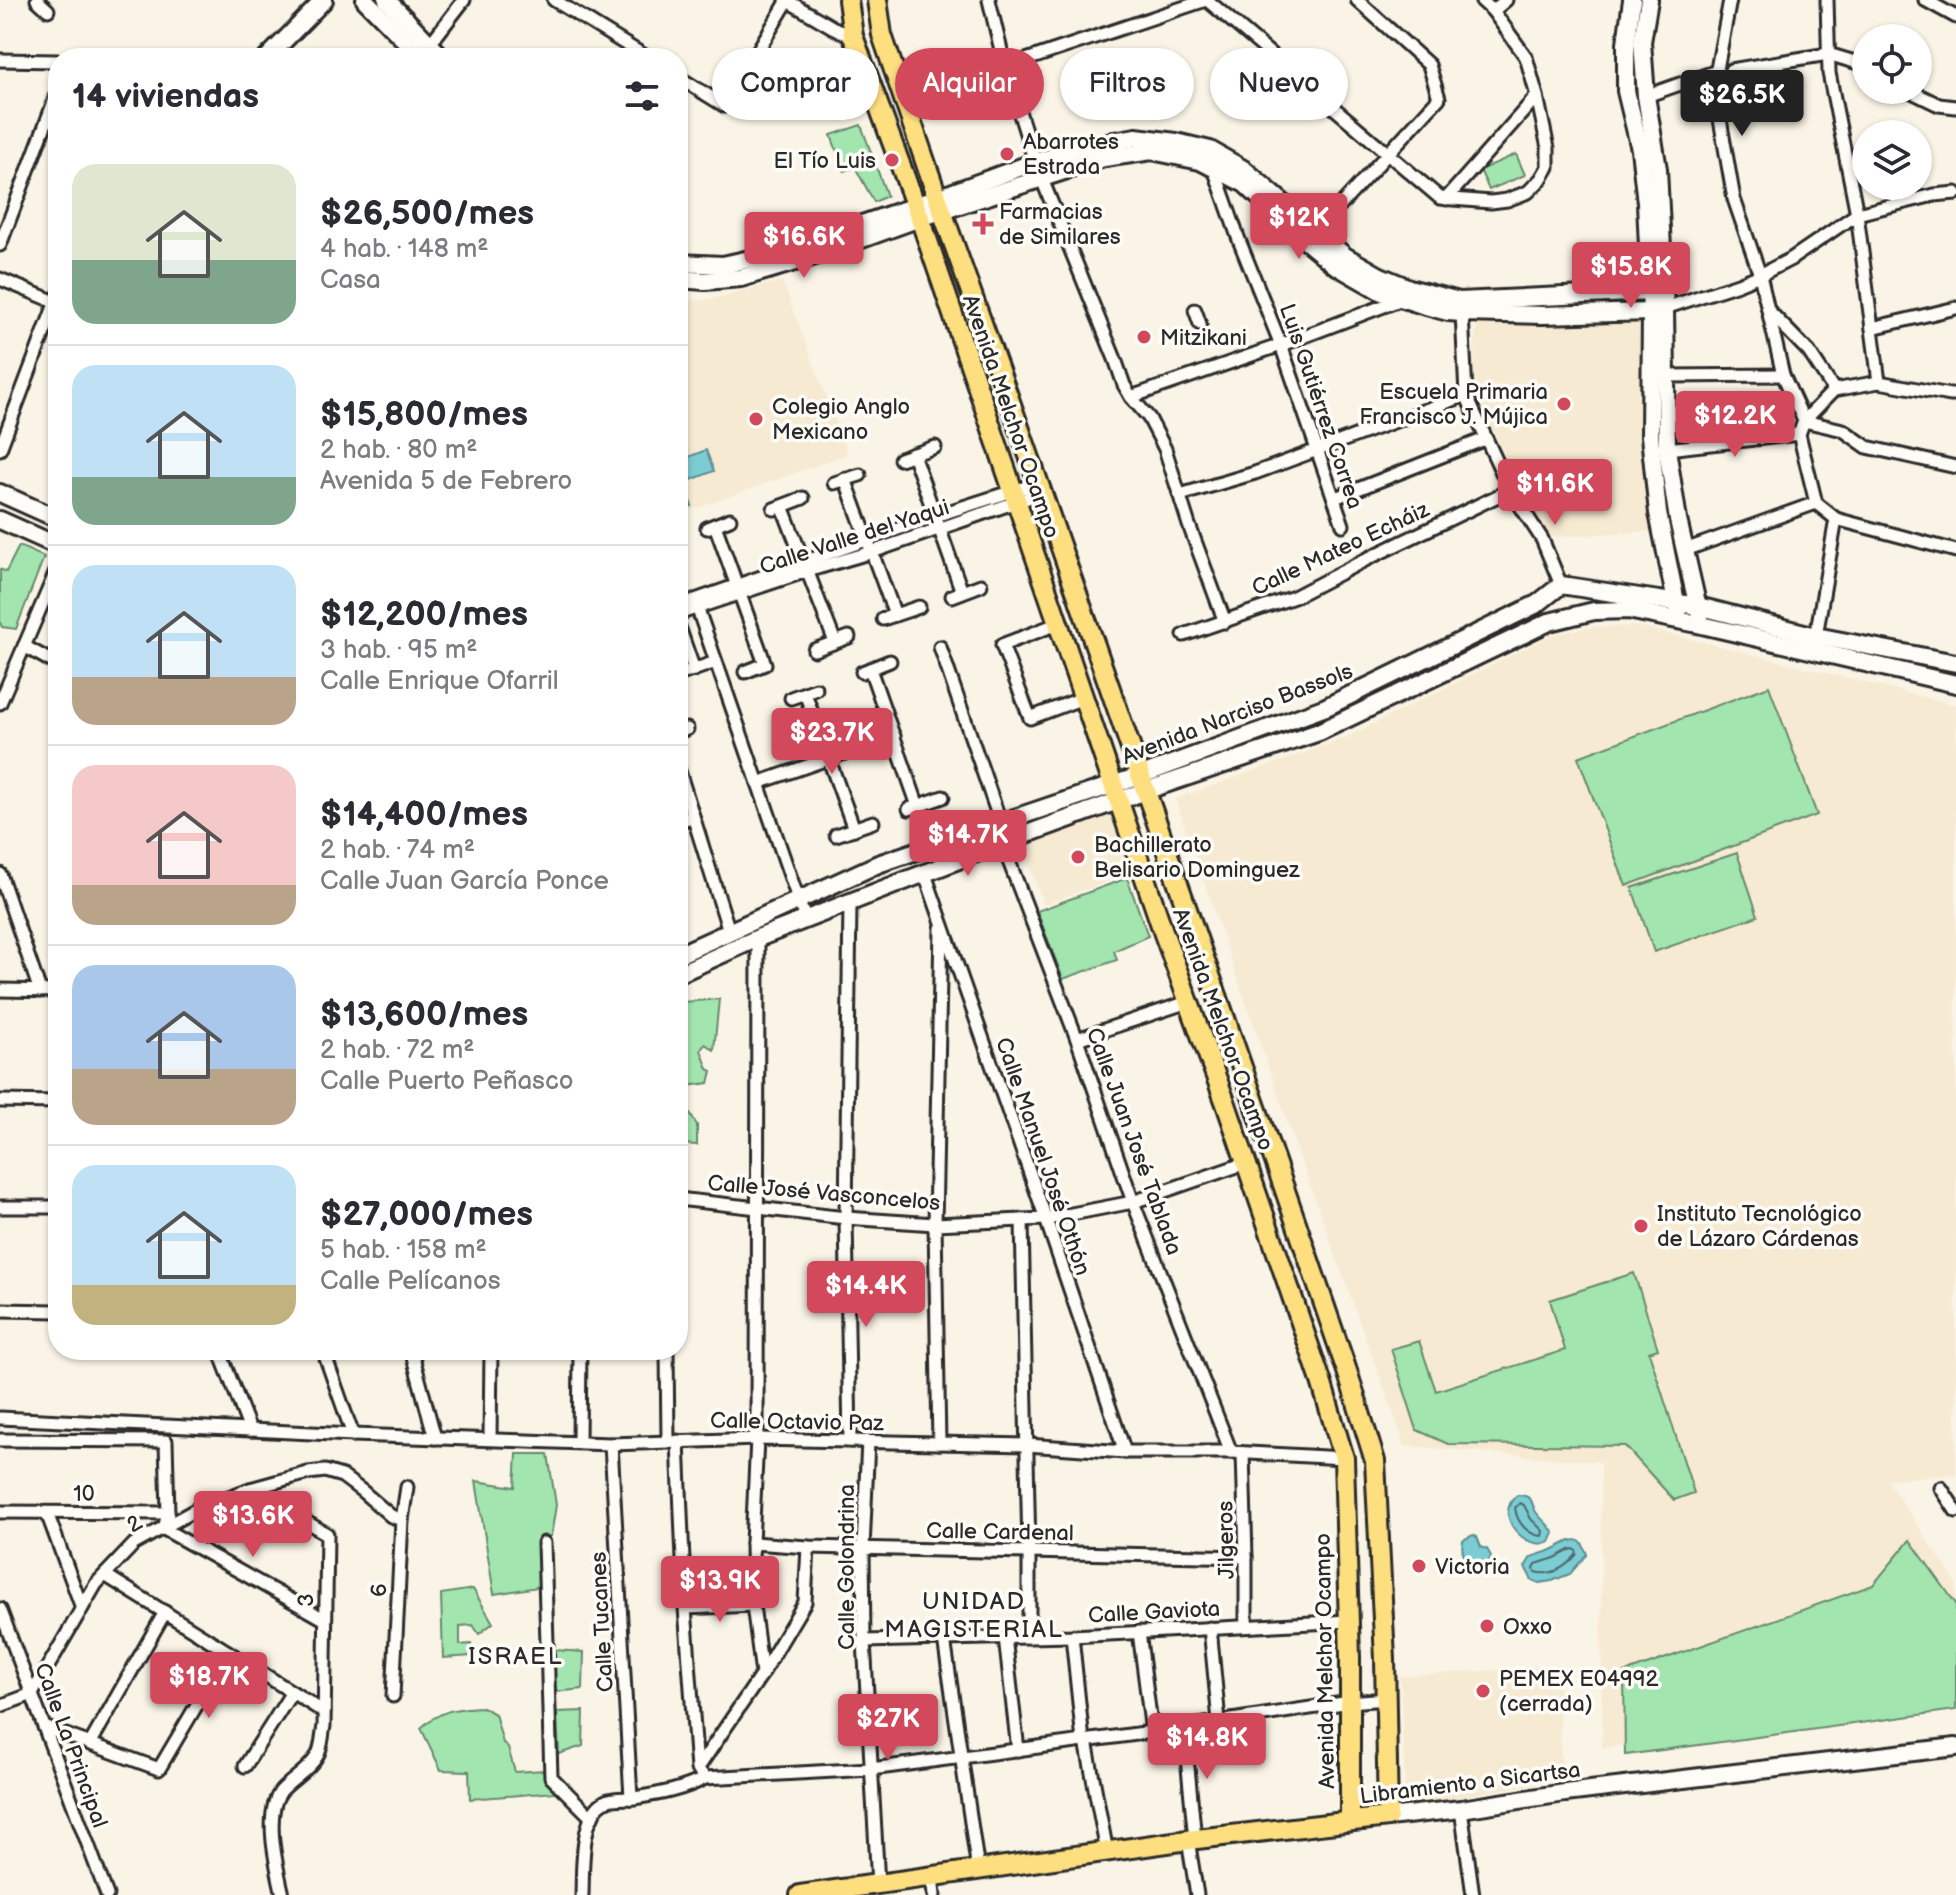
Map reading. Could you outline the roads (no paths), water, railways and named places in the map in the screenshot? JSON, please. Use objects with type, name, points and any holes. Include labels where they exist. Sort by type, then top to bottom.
[{"type":"main road","name":"Avenida Melchor Ocampo","points":[[848,0],[853,36],[918,212],[1057,624],[1226,1104],[1321,1381],[1344,1458],[1350,1821]]},
{"type":"main road","name":"Avenida Melchor Ocampo","points":[[877,0],[882,35],[1343,1360],[1375,1461],[1388,1817]]},
{"type":"main road","points":[[1226,1104],[1251,1096]]},
{"type":"main road","name":"Libramiento a Sicartsa","points":[[800,1895],[878,1884],[933,1886],[978,1870],[1191,1839],[1388,1817]]},
{"type":"street","points":[[37,0],[48,10]]},
{"type":"street","points":[[277,48],[324,0]]},
{"type":"street","points":[[365,0],[422,48]]},
{"type":"street","points":[[387,0],[424,48]]},
{"type":"street","points":[[428,48],[464,0]]},
{"type":"street","points":[[554,0],[632,48]]},
{"type":"street","points":[[688,83],[725,106],[787,0],[853,36]]},
{"type":"street","points":[[989,0],[1000,48]]},
{"type":"street","points":[[1044,54],[1207,0],[1440,198],[1491,202],[1528,192],[1548,167],[1548,148],[1526,57],[1493,11],[1481,0]]},
{"type":"street","points":[[1311,237],[1439,98],[1429,65],[1357,0]]},
{"type":"street","points":[[1493,11],[1506,0]]},
{"type":"street","points":[[1632,0],[1626,43],[1626,91],[1640,149],[1667,376],[1667,449],[1678,520],[1702,625]]},
{"type":"street","points":[[1649,0],[1642,42],[1646,96],[1658,169],[1657,302],[1650,436],[1658,513],[1679,622]]},
{"type":"street","points":[[1730,0],[1714,85],[1734,199],[1760,275],[1783,375],[1804,421]]},
{"type":"street","points":[[1827,0],[1829,73],[1857,214],[1879,382]]},
{"type":"street","points":[[1925,0],[1956,17]]},
{"type":"street","points":[[1731,70],[1828,54],[1852,61]]},
{"type":"street","points":[[0,60],[48,61]]},
{"type":"street","points":[[1646,96],[1717,71]]},
{"type":"street","points":[[1446,199],[1537,96]]},
{"type":"street","points":[[1932,102],[1956,107]]},
{"type":"street","points":[[0,245],[48,118]]},
{"type":"street","points":[[1022,120],[1038,170],[1124,385],[1149,418],[1165,449],[1225,622]]},
{"type":"street","points":[[688,280],[741,278],[815,256],[918,212],[1038,170],[1102,143],[1136,137],[1210,150],[1245,170],[1335,265],[1382,292],[1448,312],[1462,313],[1542,315],[1693,298],[1760,275],[1791,259],[1857,214],[1934,195],[1956,193]]},
{"type":"street","points":[[1038,170],[1140,152],[1175,155],[1213,166],[1245,184],[1311,237],[1380,276],[1409,288],[1459,301],[1657,302]]},
{"type":"street","name":"Luis Gutiérrez Correa","points":[[1213,166],[1281,345],[1343,525]]},
{"type":"street","points":[[688,263],[723,265],[777,253],[918,212]]},
{"type":"street","points":[[0,279],[48,297]]},
{"type":"street","points":[[1131,397],[1402,299]]},
{"type":"street","points":[[1872,328],[1956,308]]},
{"type":"street","points":[[1195,310],[1200,324]]},
{"type":"street","points":[[1768,310],[1809,352],[1834,390]]},
{"type":"street","points":[[1462,313],[1466,395],[1510,490],[1542,539],[1561,585],[1698,606],[1816,636],[1956,663]]},
{"type":"street","points":[[0,449],[48,324]]},
{"type":"street","points":[[1667,376],[1783,375]]},
{"type":"street","points":[[1956,395],[1879,382],[1834,390],[1804,421],[1799,434],[1816,503],[1836,519],[1956,551]]},
{"type":"street","points":[[1180,495],[1255,473],[1466,395]]},
{"type":"street","points":[[1804,421],[1843,430],[1867,447],[1956,467]]},
{"type":"street","points":[[1667,449],[1799,434]]},
{"type":"street","points":[[1335,498],[1485,439]]},
{"type":"street","points":[[900,459],[935,447]]},
{"type":"street","points":[[913,454],[957,594],[981,585]]},
{"type":"street","points":[[860,475],[840,481],[868,540],[889,617],[919,607]]},
{"type":"street","name":"Calle Valle del Yaqui","points":[[688,605],[806,567],[935,516],[1040,488]]},
{"type":"street","name":"Calle Mateo Echáiz","points":[[1184,635],[1294,597],[1510,490]]},
{"type":"street","points":[[0,493],[48,512]]},
{"type":"street","name":"Calle Valle del Yaqui","points":[[806,567],[872,552],[939,529],[1015,496]]},
{"type":"street","points":[[803,498],[778,507],[806,567],[835,642]]},
{"type":"street","points":[[1685,550],[1816,503]]},
{"type":"street","points":[[730,519],[711,526],[740,590],[765,664],[745,672]]},
{"type":"street","points":[[1816,636],[1836,519]]},
{"type":"street","points":[[0,520],[48,542]]},
{"type":"street","name":"Avenida Narciso Bassols","points":[[1142,783],[1326,707],[1537,604],[1561,585]]},
{"type":"street","points":[[0,703],[48,590]]},
{"type":"street","points":[[696,604],[805,919]]},
{"type":"street","name":"Calle Valle del Yaqui","points":[[688,608],[696,604]]},
{"type":"street","name":"Avenida Narciso Bassols","points":[[688,959],[729,931],[878,864],[1001,824],[1319,732],[1549,622],[1594,611],[1628,610],[1956,684]]},
{"type":"street","points":[[1506,618],[1515,638]]},
{"type":"street","points":[[1057,624],[1002,645],[1030,718],[1083,698]]},
{"type":"street","points":[[814,650],[849,637]]},
{"type":"street","points":[[24,646],[48,659]]},
{"type":"street","points":[[940,647],[1001,824]]},
{"type":"street","points":[[688,654],[694,670]]},
{"type":"street","points":[[890,661],[866,670],[894,736],[913,807],[943,797]]},
{"type":"street","points":[[688,672],[716,662]]},
{"type":"street","points":[[791,698],[810,691],[829,759],[854,829]]},
{"type":"street","points":[[758,783],[894,736]]},
{"type":"street","name":"Avenida Narciso Bassols","points":[[688,962],[925,874],[1116,792]]},
{"type":"street","points":[[688,800],[729,931]]},
{"type":"street","points":[[688,818],[693,816]]},
{"type":"street","points":[[836,835],[873,822]]},
{"type":"street","name":"Calle Juan José Tablada","points":[[1002,843],[1077,1039],[1133,1202],[1237,1453]]},
{"type":"street","points":[[0,874],[40,991]]},
{"type":"street","name":"Calle Manuel José Othón","points":[[925,874],[1125,1452]]},
{"type":"street","points":[[850,902],[846,1218],[850,1441]]},
{"type":"street","points":[[939,1443],[935,1224],[941,920]]},
{"type":"street","points":[[758,938],[757,1439],[752,1543],[753,1605],[762,1674]]},
{"type":"street","points":[[0,990],[48,991]]},
{"type":"street","points":[[1077,1039],[1188,1002]]},
{"type":"street","points":[[0,1101],[48,1102]]},
{"type":"street","name":"Calle José Vasconcelos","points":[[688,1200],[846,1218],[935,1224],[1046,1219],[1133,1202],[1246,1163]]},
{"type":"street","points":[[0,1207],[48,1207]]},
{"type":"street","points":[[1022,1220],[1029,1637]]},
{"type":"street","points":[[0,1310],[48,1311]]},
{"type":"street","points":[[223,1360],[250,1430]]},
{"type":"street","points":[[327,1360],[353,1435]]},
{"type":"street","points":[[414,1360],[435,1438]]},
{"type":"street","points":[[490,1439],[491,1360]]},
{"type":"street","points":[[579,1442],[580,1360]]},
{"type":"street","points":[[668,1360],[685,1608],[701,1774]]},
{"type":"street","name":"Calle Octavio Paz","points":[[0,1418],[611,1444],[757,1439],[868,1441],[1344,1458]]},
{"type":"street","points":[[0,1440],[166,1441],[168,1513],[164,1529],[324,1619]]},
{"type":"street","name":"Calle Golondrina","points":[[868,1441],[863,1548],[864,1641],[878,1884]]},
{"type":"street","name":"Calle Tucanes","points":[[611,1444],[631,1798]]},
{"type":"street","name":"Jilgeros","points":[[1237,1453],[1246,1557],[1246,1626]]},
{"type":"street","name":"2","points":[[32,1694],[96,1584],[134,1544],[197,1509],[250,1489],[325,1471],[342,1476],[391,1516],[402,1520]]},
{"type":"street","name":"6","points":[[393,1696],[402,1520],[407,1487]]},
{"type":"street","points":[[1941,1488],[1956,1511]]},
{"type":"street","name":"3","points":[[250,1489],[327,1534],[324,1726],[319,1755],[280,1793],[271,1822],[283,1895]]},
{"type":"street","name":"10","points":[[0,1512],[168,1513]]},
{"type":"street","points":[[47,1513],[82,1608]]},
{"type":"street","points":[[544,1543],[551,1777],[592,1818]]},
{"type":"street","name":"Calle Cardenal","points":[[752,1543],[808,1547],[1246,1557]]},
{"type":"street","points":[[582,1895],[585,1835],[596,1809],[606,1800],[690,1786],[701,1774],[805,1602],[808,1547]]},
{"type":"street","points":[[105,1575],[324,1712]]},
{"type":"street","points":[[685,1608],[753,1605]]},
{"type":"street","name":"Calle La Principal","points":[[0,1609],[107,1895]]},
{"type":"street","points":[[90,1744],[165,1612]]},
{"type":"street","name":"Calle Gaviota","points":[[864,1641],[1072,1636],[1349,1621]]},
{"type":"street","points":[[1210,1628],[1219,1721]]},
{"type":"street","points":[[1139,1632],[1152,1732]]},
{"type":"street","points":[[1072,1636],[1084,1741],[1107,1852]]},
{"type":"street","points":[[1005,1637],[1018,1750]]},
{"type":"street","points":[[944,1639],[978,1870]]},
{"type":"street","points":[[44,1727],[159,1769],[228,1652]]},
{"type":"street","points":[[245,1766],[292,1692]]},
{"type":"street","points":[[0,1706],[32,1694]]},
{"type":"street","points":[[701,1774],[871,1769],[1386,1699]]},
{"type":"street","points":[[1184,1727],[1197,1895]]},
{"type":"street","name":"Libramiento a Sicartsa","points":[[1388,1817],[1956,1747]]},
{"type":"street","points":[[1461,1809],[1473,1895]]},
{"type":"water","points":[[706,450],[714,471],[688,481],[688,457]]},
{"type":"water","points":[[1517,1495],[1530,1499],[1536,1512],[1552,1530],[1554,1533],[1550,1542],[1531,1542],[1515,1530],[1508,1512],[1510,1503]]},
{"type":"water","points":[[1473,1535],[1491,1556],[1484,1567],[1469,1563],[1464,1555],[1463,1540]]},
{"type":"water","points":[[1577,1540],[1587,1554],[1570,1574],[1552,1581],[1539,1583],[1532,1580],[1525,1567],[1531,1557]]},
{"type":"place","name":"Abarrotes Estrada","points":[[1007,154]]},
{"type":"place","name":"El Tío Luis","points":[[892,160]]},
{"type":"place","name":"Farmacias de Similares","points":[[983,224]]},
{"type":"place","name":"Mitzikani","points":[[1144,337]]},
{"type":"place","name":"Escuela Primaria Francisco J. Mújica","points":[[1564,404]]},
{"type":"place","name":"Colegio Anglo Mexicano","points":[[756,419]]},
{"type":"place","name":"Bachillerato Belisario Dominguez","points":[[1078,857]]},
{"type":"place","name":"Instituto Tecnológico de Lázaro Cárdenas","points":[[1641,1226]]},
{"type":"place","name":"Victoria","points":[[1419,1566]]},
{"type":"place","name":"Oxxo","points":[[1487,1626]]},
{"type":"place","name":"PEMEX E04992 (cerrada)","points":[[1483,1691]]},
{"type":"district","name":"UNIDAD MAGISTERIAL","points":[[974,1615]]},
{"type":"district","name":"ISRAEL","points":[[516,1656]]}]
